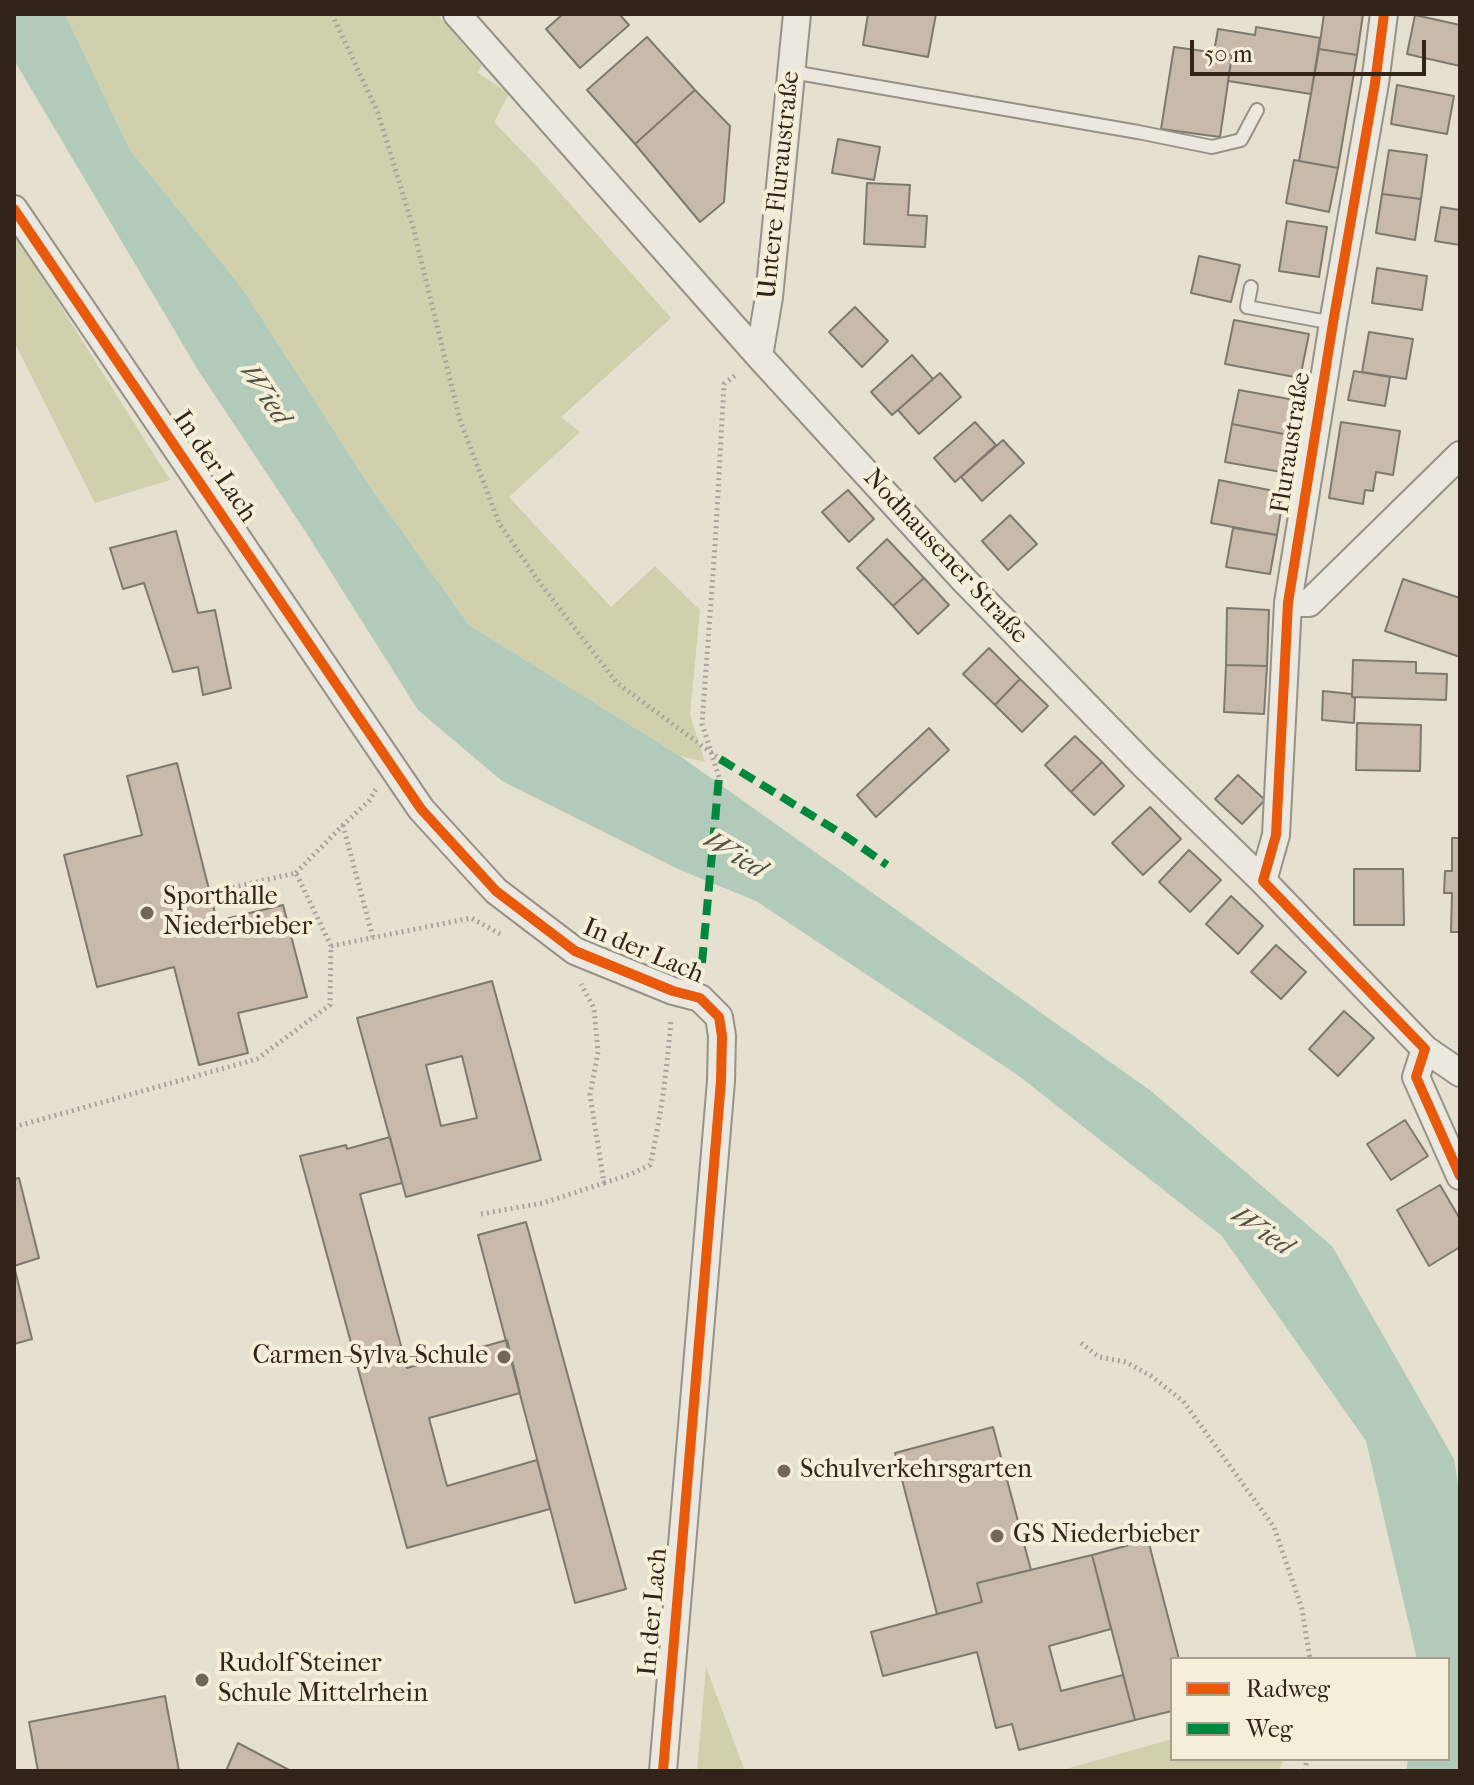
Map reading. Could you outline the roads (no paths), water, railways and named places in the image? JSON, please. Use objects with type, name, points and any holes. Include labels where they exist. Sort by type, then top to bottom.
[{"type":"street","name":"Nodhausener Straße","points":[[457,14],[759,356],[964,580],[1425,1049],[1460,1073]]},
{"type":"street","name":"Untere Fluraustraße","points":[[759,356],[769,297],[797,14]]},
{"type":"street","name":"Fluraustraße","points":[[1263,881],[1276,835],[1288,603],[1384,14]]},
{"type":"street","name":"In der Lach","points":[[14,209],[421,809],[496,891],[575,951],[673,991],[700,998],[719,1017],[722,1036],[716,1142],[663,1771]]},
{"type":"street","points":[[1288,603],[1309,603],[1460,455]]},
{"type":"street","points":[[1425,1049],[1416,1077],[1460,1176]]},
{"type":"lane","points":[[792,72],[1212,147],[1241,140],[1257,110]]},
{"type":"lane","points":[[1251,287],[1247,307],[1333,323]]},
{"type":"water","name":"Wied","points":[[14,14],[65,14],[130,150],[242,288],[369,485],[469,625],[680,756],[1151,1091],[1332,1246],[1454,1459],[1460,1496],[1460,1771],[1406,1771],[1408,1761],[1450,1761],[1450,1657],[1417,1657],[1366,1441],[1222,1236],[1019,1076],[756,901],[678,869],[502,781],[418,710],[307,534],[198,370],[14,60]]},
{"type":"place","name":"Sporthalle Niederbieber","points":[[147,913]]},
{"type":"place","name":"Carmen-Sylva-Schule","points":[[504,1357]]},
{"type":"place","name":"Schulverkehrsgarten","points":[[784,1471]]},
{"type":"place","name":"GS Niederbieber","points":[[997,1536]]},
{"type":"place","name":"Rudolf Steiner Schule Mittelrhein","points":[[202,1680]]}]
